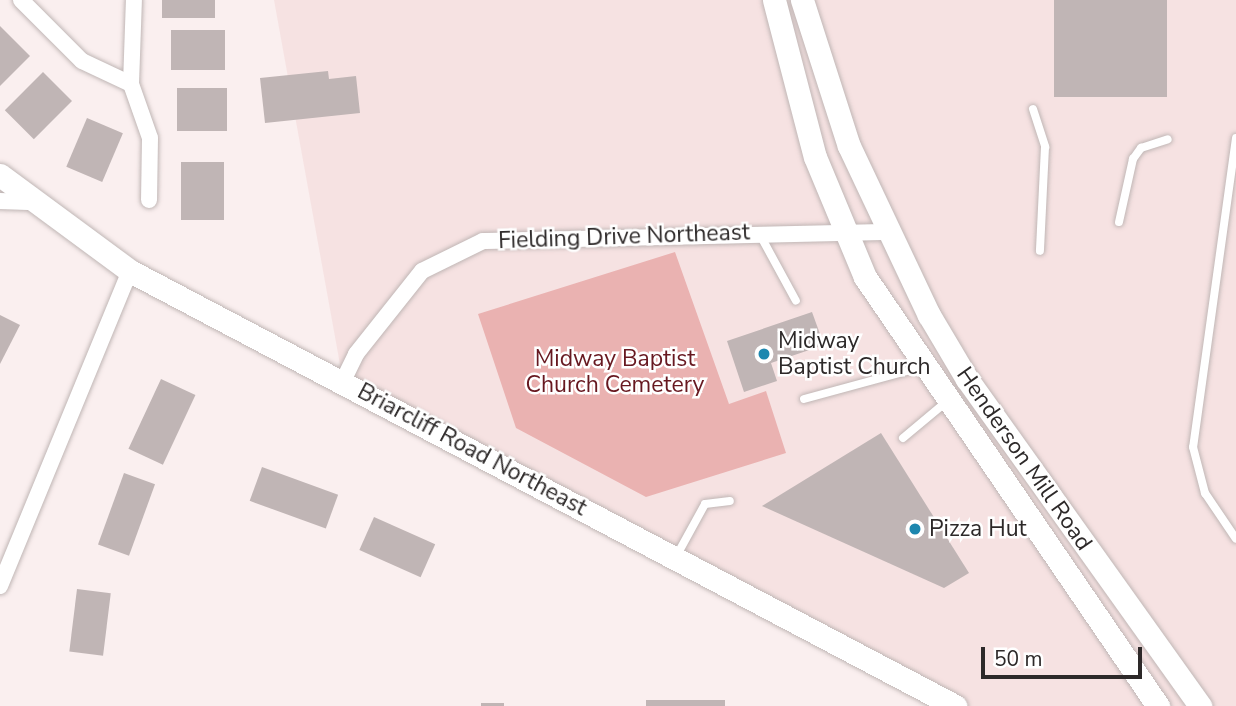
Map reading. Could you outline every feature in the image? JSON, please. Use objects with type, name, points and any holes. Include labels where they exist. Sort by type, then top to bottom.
[{"type":"street","points":[[22,0],[82,61],[131,84]]},
{"type":"street","points":[[134,0],[131,84],[150,138],[149,200]]},
{"type":"street","name":"Henderson Mill Road","points":[[774,0],[815,157],[843,231],[922,367],[1158,706]]},
{"type":"street","name":"Henderson Mill Road","points":[[802,0],[823,76],[886,232],[967,379],[1200,706]]},
{"type":"street","name":"Briarcliff Road Northeast","points":[[0,175],[28,202],[131,271],[955,706]]},
{"type":"street","points":[[0,201],[28,202]]},
{"type":"street","name":"Fielding Drive Northeast","points":[[343,382],[356,354],[422,271],[483,241],[886,232]]},
{"type":"street","points":[[0,586],[131,271]]},
{"type":"lane","points":[[1033,109],[1045,148],[1040,251]]},
{"type":"lane","points":[[1236,138],[1232,184],[1193,447],[1205,493],[1236,539]]},
{"type":"lane","points":[[1119,222],[1133,159],[1141,148],[1168,139]]},
{"type":"lane","points":[[759,233],[796,301]]},
{"type":"lane","points":[[804,399],[922,367]]},
{"type":"lane","points":[[903,438],[946,402]]},
{"type":"lane","points":[[676,558],[705,504],[730,501]]},
{"type":"shaded area","points":[[274,0],[1236,0],[1236,706],[933,706],[343,381]]},
{"type":"green space","name":"Midway Baptist Church Cemetery","points":[[675,252],[729,404],[766,391],[786,453],[646,497],[516,428],[478,314]]},
{"type":"building","points":[[162,0],[215,0],[215,18],[162,18]]},
{"type":"building","points":[[1054,0],[1167,0],[1167,97],[1054,97]]},
{"type":"building","points":[[0,26],[30,56],[0,86]]},
{"type":"building","points":[[171,30],[225,30],[225,70],[171,70]]},
{"type":"building","points":[[328,71],[329,79],[356,76],[360,113],[265,123],[260,78]]},
{"type":"building","points":[[43,72],[72,101],[34,139],[5,110]]},
{"type":"building","points":[[177,88],[227,88],[227,131],[177,131]]},
{"type":"building","points":[[87,118],[123,133],[102,182],[66,167]]},
{"type":"building","points":[[181,162],[224,162],[224,220],[181,220]]},
{"type":"building","name":"Midway Baptist Church","points":[[812,312],[824,345],[771,363],[777,381],[744,392],[727,341]]},
{"type":"building","points":[[0,315],[20,325],[0,364]]},
{"type":"building","points":[[161,379],[195,395],[163,465],[128,449]]},
{"type":"building","points":[[881,433],[969,573],[944,588],[762,506]]},
{"type":"building","points":[[262,467],[338,495],[326,529],[250,501]]},
{"type":"building","points":[[124,473],[155,484],[129,556],[98,544]]},
{"type":"building","points":[[374,517],[435,544],[421,577],[359,550]]},
{"type":"building","points":[[77,589],[111,593],[103,656],[69,652]]},
{"type":"building","points":[[646,700],[725,700],[725,706],[646,706]]},
{"type":"building","points":[[481,703],[504,703],[504,706],[481,706]]},
{"type":"place","name":"Midway Baptist Church","points":[[764,354]]},
{"type":"place","name":"Pizza Hut","points":[[915,529]]}]
